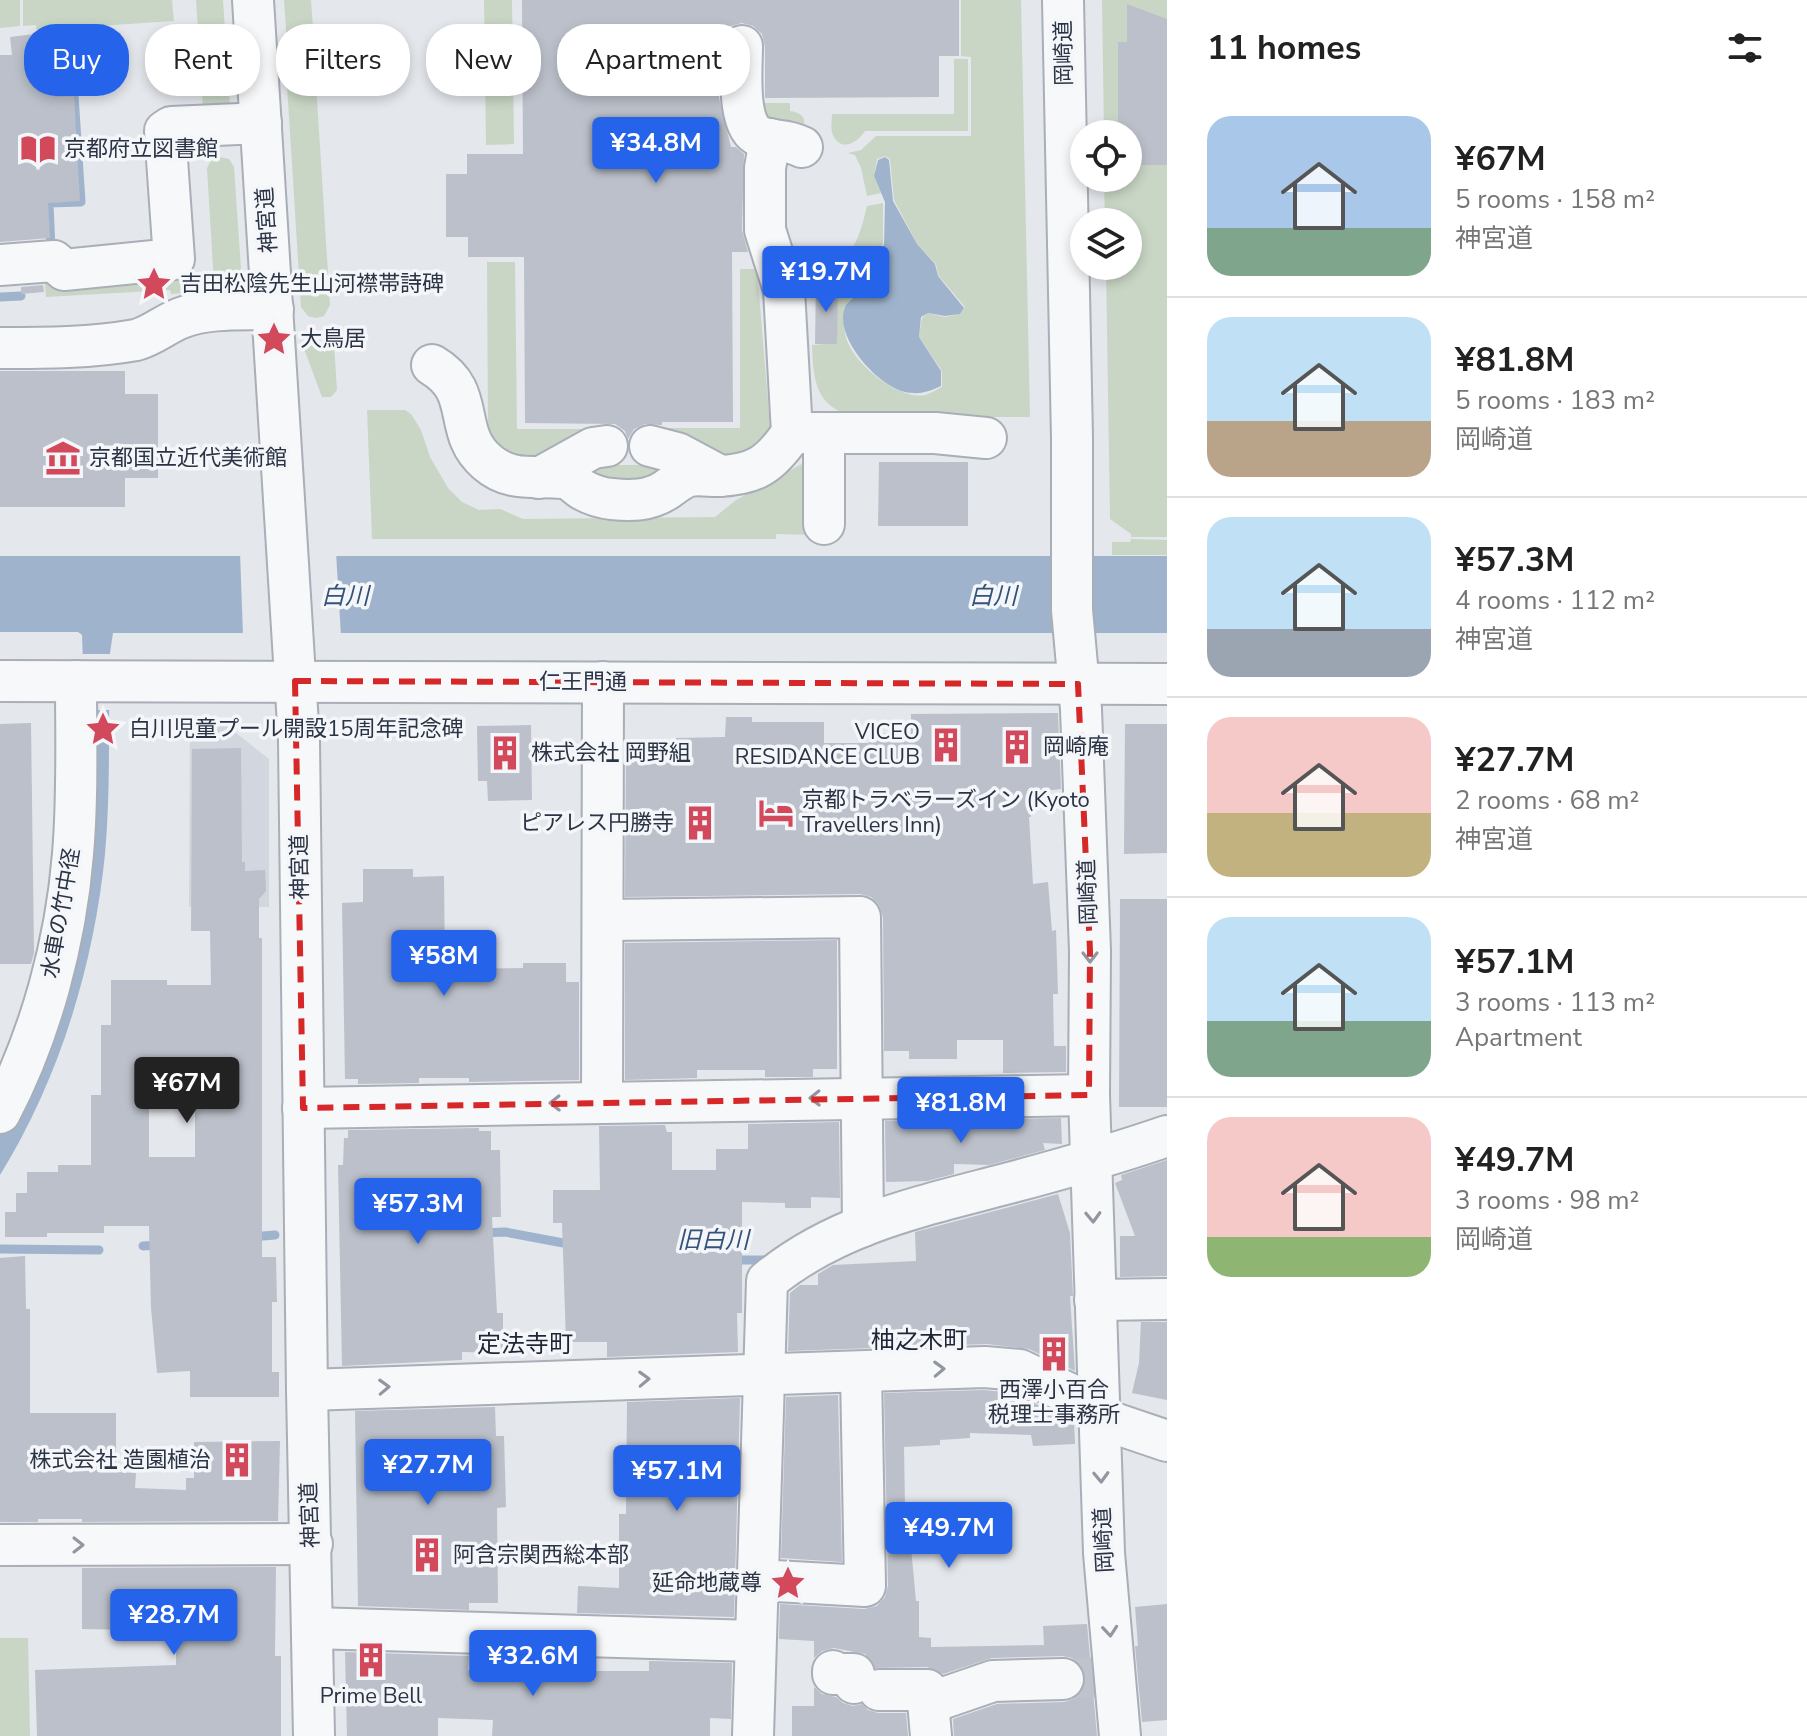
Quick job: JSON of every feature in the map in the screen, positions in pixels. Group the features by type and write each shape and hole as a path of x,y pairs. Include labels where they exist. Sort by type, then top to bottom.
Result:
{"street":[{"name":"神宮道","path":"253,0 299,741 314,1736"},
{"name":"岡崎道","path":"1063,0 1074,644 1090,951 1089,1095 1104,1553 1093,1678 1120,1736"},
{"path":"743,96 746,122 754,134 786,143 765,168 765,230 784,290 824,524"},
{"path":"0,265 54,261 64,270 174,259 165,131 171,127 261,123"},
{"path":"0,348 49,349 141,339 181,318 197,314 273,309"},
{"path":"432,365 453,381 459,392 465,426 478,453 487,462 508,475 567,478 594,495 628,500 658,495 687,476 740,476 755,471 784,445 808,433 935,433 986,438"},
{"path":"539,478 593,448 607,446"},
{"path":"650,446 677,453 720,476"},
{"name":"仁王門通","path":"0,681 86,687 294,663 603,682 1167,684"},
{"path":"602,1102 603,682"},
{"name":"水車の竹中径","path":"3,1098 28,1048 53,968 67,904 86,687"},
{"path":"604,920 860,917 863,1214"},
{"path":"303,1108 1089,1095"},
{"path":"753,1736 767,1281 863,1214 883,1216 1091,1162 1167,1136"},
{"path":"1095,1300 1167,1299"},
{"path":"307,1390 985,1367 1020,1370 1099,1413 1167,1441"},
{"path":"757,1580 865,1586 861,1372"},
{"path":"0,1545 312,1544"},
{"path":"312,1628 754,1641"},
{"path":"858,1685 927,1690 930,1720 993,1681 1093,1678"}],"highlighted area":[{"path":"295,681 1078,684 1090,951 1089,1095 303,1108"}],"shaded area":[{"path":"213,715 269,759 269,907 189,907 190,716"}],"green space":[{"path":"0,0 20,0 20,26 0,28"},
{"path":"23,0 172,0 174,21 23,26"},
{"path":"196,0 223,0 225,24 198,24"},
{"path":"284,0 311,0 313,24 286,24"},
{"path":"484,0 512,0 512,24 484,24"},
{"path":"961,0 1021,0 1030,417 856,417 832,407 819,391 812,345 826,344 816,284 839,284 816,283 850,251 860,233 867,206 883,203 883,244 844,308 847,341 861,363 881,380 904,392 925,395 942,387 942,371 919,337 922,318 927,313 945,317 960,314 965,307 938,275 936,264 917,244 894,200 890,159 885,156 877,159 874,176 881,193 867,196 861,168 855,155 848,153 861,150 876,136 971,136 971,57 961,56"},
{"path":"1102,0 1167,0 1167,537 1131,537 1110,519 1106,280 1142,280 1142,208 1105,208 1104,192 1142,192 1142,120 1104,120"},
{"path":"954,59 968,59 968,131 865,131 849,144 840,144 836,140 832,130 832,114 954,114"},
{"path":"202,96 229,96 230,107 203,109"},
{"path":"288,96 317,96 330,305 324,316 316,318 308,316 301,307"},
{"path":"485,96 513,96 514,144 486,145"},
{"path":"760,103 790,103 790,111 804,119 804,137 771,132"},
{"path":"220,157 229,159 234,167 243,298 215,300 207,168 211,160"},
{"path":"487,262 515,262 517,429 594,429 531,460 517,459 504,452 494,442 488,429"},
{"path":"740,269 757,269 770,426 765,439 754,449 740,455 726,456 663,436 663,428 740,428"},
{"path":"194,272 195,292 171,294 170,290 46,297 45,284 156,278 157,274"},
{"path":"334,344 337,390 331,397 322,397 303,346"},
{"path":"367,410 405,410 411,414 421,430 430,457 448,488 462,502 479,510 500,509 523,519 715,517 736,500 809,460 810,535 776,534 776,539 372,539"},
{"path":"589,465 651,465 665,471 635,481 616,482"},
{"path":"1131,539 1167,540 1167,555 1112,555 1112,542 1130,542"},
{"path":"0,1638 28,1638 30,1736 0,1736"}],"water":[{"path":"885,157 889,160 893,201 917,244 935,264 938,276 964,308 960,314 945,316 928,313 921,317 919,337 941,371 941,386 923,392 910,393 894,388 871,370 852,345 843,319 846,305 857,293 875,256 884,245 885,202 874,176 878,160"},
{"name":"白川","path":"0,556 1167,556 1167,633 113,633 107,829 92,938 56,1061 40,1100 0,1175 0,1128 12,1104 85,720 82,635 78,632 0,632"}],"pier":[{"path":"240,552 336,552 341,636 243,636"},
{"path":"80,654 113,654 112,710 80,710"}],"building":[{"path":"522,0 959,0 959,56 939,56 939,97 765,98 765,47 762,34 750,24 557,24 557,96 719,96 731,147 744,154 742,230 748,252 732,252 733,422 645,424 634,429 628,439 625,431 615,424 525,423 524,257 468,257 468,237 446,237 446,174 467,174 467,154 523,154 523,96 541,96 541,24 522,24"},
{"path":"1127,4 1167,19 1167,165 1142,165 1142,120 1118,120 1118,42 1127,42"},
{"name":"京都府立図書館","path":"24,35 24,96 74,96 80,201 48,203 50,238 0,242 0,55 12,55 10,37"},
{"path":"816,283 838,284 837,344 815,344"},
{"path":"43,285 44,292 21,294 21,287"},
{"name":"京都国立近代美術館","path":"0,371 125,371 125,394 158,394 158,478 125,478 125,507 0,507"},
{"path":"879,462 968,462 968,526 878,526"},
{"path":"1058,713 1061,789 1028,793 1033,884 1048,882 1052,931 1056,930 1058,994 1053,994 1054,1046 1066,1046 1066,1072 1003,1073 1003,1040 957,1040 957,1059 909,1059 909,1051 884,1051 883,917 879,905 871,897 860,894 625,897 626,747 676,746 676,738 725,737 726,717 752,717 752,722 824,722 824,743 869,743 869,733 911,733 911,714"},
{"path":"31,723 34,953 31,964 0,964 0,724"},
{"path":"1125,724 1167,724 1167,853 1124,854"},
{"name":"株式会社 岡野組","path":"531,725 532,800 488,801 487,781 478,781 477,726"},
{"path":"241,748 242,862 245,862 245,871 265,870 266,891 259,899 259,938 262,938 262,1257 276,1257 277,1302 272,1302 272,1372 279,1372 279,1397 190,1397 190,1371 157,1373 151,1308 149,1226 104,1226 104,1233 5,1237 5,1212 16,1212 16,1193 27,1193 27,1172 58,1172 58,1165 91,1165 91,1095 101,1095 101,1025 111,1025 111,980 167,980 167,985 211,985 210,931 191,931 192,749","holes":["149,1104 195,1104 195,1157 149,1157"]},
{"path":"363,869 413,869 413,877 444,876 445,969 523,968 523,963 566,963 566,982 579,982 579,1080 469,1082 469,1078 419,1078 419,1083 358,1084 358,1079 345,1079 342,903 363,902"},
{"path":"1120,899 1167,899 1167,1107 1119,1107"},
{"path":"837,940 837,1069 813,1069 813,1077 765,1077 765,1070 697,1070 697,1078 625,1080 625,943"},
{"path":"1061,1118 1062,1144 1043,1143 1045,1150 989,1165 954,1164 954,1174 927,1181 886,1182 885,1121"},
{"path":"839,1122 840,1198 811,1197 811,1208 785,1208 785,1203 742,1202 742,1313 737,1313 738,1352 607,1357 607,1342 566,1342 562,1223 553,1223 553,1190 600,1190 599,1126 665,1125 667,1132 672,1132 672,1170 716,1170 716,1149 748,1149 748,1124"},
{"path":"479,1128 479,1131 491,1131 491,1150 500,1150 501,1217 492,1217 497,1313 503,1313 503,1353 462,1352 462,1360 342,1366 338,1165 343,1165 344,1138 348,1138 348,1130"},
{"path":"1167,1160 1167,1276 1120,1277 1120,1236 1135,1236 1115,1183 1122,1180 1121,1175"},
{"path":"1058,1194 1070,1233 1075,1371 1029,1349 987,1344 788,1351 790,1293 800,1285 818,1285 818,1274 833,1265 916,1261 915,1232"},
{"path":"25,1256 26,1309 30,1309 30,1413 116,1413 116,1472 136,1473 135,1488 186,1490 186,1478 194,1478 194,1442 280,1441 278,1521 82,1522 82,1519 38,1519 38,1522 0,1522 0,1258"},
{"path":"1141,1322 1167,1322 1167,1400 1132,1393 1139,1363"},
{"path":"984,1390 1014,1393 1074,1422 1075,1444 1033,1446 1031,1435 970,1433 970,1438 940,1440 940,1445 904,1447 905,1505 916,1601 919,1601 919,1637 931,1638 931,1647 1044,1645 1043,1626 1087,1624 1097,1736 954,1736 953,1719 997,1704 1064,1702 1076,1698 1084,1689 1086,1678 1082,1666 1073,1658 992,1658 943,1674 927,1667 875,1668 865,1654 834,1648 822,1651 814,1658 814,1641 779,1639 780,1604 864,1609 877,1606 885,1597 888,1586 884,1393"},
{"path":"838,1395 842,1562 781,1558 786,1397"},
{"path":"740,1398 734,1617 577,1613 578,1586 619,1588 619,1514 626,1514 627,1402"},
{"name":"阿含宗関西総本部","path":"495,1407 496,1436 504,1436 506,1507 497,1508 498,1603 469,1603 469,1610 358,1606 355,1411"},
{"path":"276,1567 275,1656 281,1656 281,1736 37,1736 35,1670 176,1665 176,1631 82,1629 82,1568"},
{"path":"1167,1604 1167,1720 1142,1722 1135,1607"},
{"path":"345,1652 469,1656 468,1670 551,1678 552,1658 579,1659 578,1671 649,1671 649,1661 732,1663 731,1719 710,1718 710,1736 492,1736 493,1720 438,1718 438,1736 347,1736"},
{"path":"814,1687 822,1694 853,1706 862,1704 878,1713 906,1713 908,1736 792,1736 792,1706 814,1706"}],"waterway":[{"path":"51,250 49,203 81,202 74,96"},
{"path":"0,297 21,296"},
{"name":"旧白川","path":"482,1233 505,1232 574,1245"},
{"name":"旧白川","path":"251,1237 275,1235"},
{"name":"旧白川","path":"143,1246 160,1245"},
{"name":"旧白川","path":"0,1249 99,1250"},
{"name":"旧白川","path":"732,1260 766,1260 772,1257"}],"tunnel":[{"path":"1063,1679 1100,1677"}],"place":[{"name":"京都府立図書館","path":"38,149"},
{"name":"吉田松陰先生山河襟帯詩碑","path":"154,284"},
{"name":"大鳥居","path":"274,339"},
{"name":"京都国立近代美術館","path":"63,458"},
{"name":"白川児童プール開設15周年記念碑","path":"103,729"},
{"name":"VICEO RESIDANCE CLUB","path":"946,745"},
{"name":"岡崎庵","path":"1017,747"},
{"name":"株式会社 岡野組","path":"505,753"},
{"name":"京都トラベラーズイン (Kyoto Travellers Inn)","path":"776,813"},
{"name":"ピアレス円勝寺","path":"700,823"},
{"name":"西澤小百合 税理士事務所","path":"1054,1354"},
{"name":"株式会社 造園植治","path":"237,1460"},
{"name":"阿含宗関西総本部","path":"427,1555"},
{"name":"延命地蔵尊","path":"788,1583"},
{"name":"Prime Bell","path":"371,1660"}],"district":[{"name":"柚之木町","path":"919,1340"},
{"name":"定法寺町","path":"525,1344"}]}
